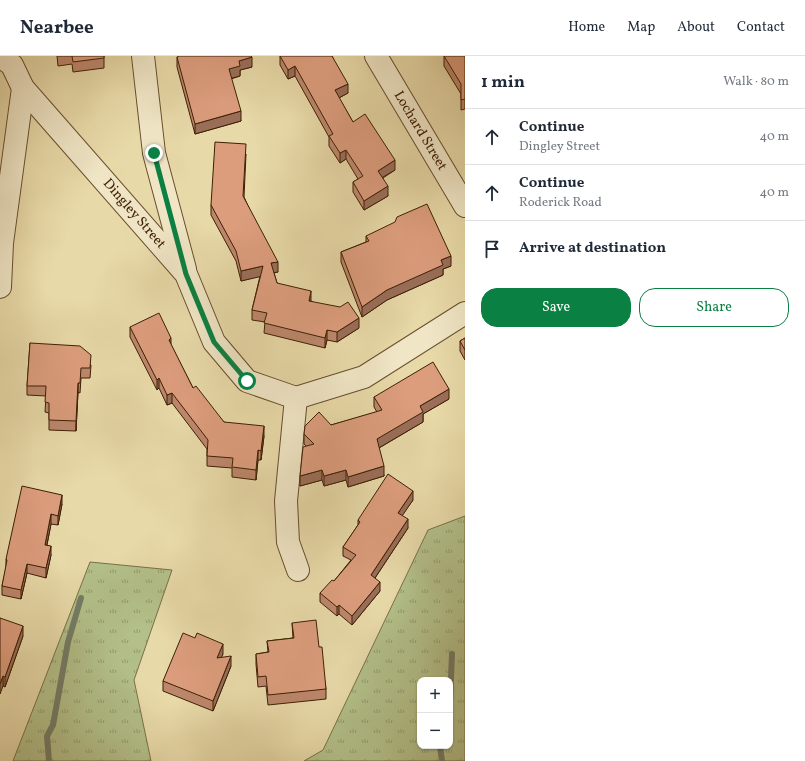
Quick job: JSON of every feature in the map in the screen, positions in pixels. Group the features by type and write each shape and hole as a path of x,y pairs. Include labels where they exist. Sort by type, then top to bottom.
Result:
{"street":[{"name":"Dingley Street","path":"0,56 12,65 23,88 186,274 214,342 247,381 296,398"},
{"path":"143,56 154,153 186,274"},
{"name":"Lochard Street","path":"376,56 465,206"},
{"path":"0,287 2,243 23,88"},
{"path":"298,570 288,542 286,501 296,398 364,377 465,313"}],"green space":[{"path":"465,516 465,761 304,761 323,750 428,530"},
{"path":"90,562 172,570 134,680 151,761 13,761"}],"building":[{"path":"72,56 104,56 104,58 73,62"},
{"path":"251,56 252,57 239,61 240,66 229,69 241,111 195,124 177,57"},
{"path":"280,56 332,56 348,84 335,90 353,122 365,114 395,160 378,171 388,186 364,201 353,182 363,176 346,150 340,153 329,136 333,134 295,66 288,70"},
{"path":"444,56 465,56 465,99 461,100 461,84"},
{"path":"215,142 246,144 243,196 278,262 271,263 277,283 311,291 309,301 340,307 348,302 359,318 337,332 327,330 325,338 264,323 267,313 252,310 263,266 241,271 236,251 211,205"},
{"path":"427,204 451,256 441,260 443,265 387,290 362,307 341,252 369,241 366,236 395,222 397,217"},
{"path":"159,313 171,338 169,340 193,388 196,386 224,422 264,426 261,451 258,450 256,470 232,467 233,458 207,456 208,440 172,393 167,395 159,378 157,380 130,327"},
{"path":"465,338 465,350 460,341"},
{"path":"30,343 80,346 91,355 90,368 81,368 80,383 78,383 76,421 49,420 49,403 45,402 46,386 27,386"},
{"path":"433,362 449,389 420,406 423,412 377,439 384,466 348,477 346,470 324,476 322,470 300,476 303,447 314,444 304,434 305,426 319,412 331,425 382,410 374,397"},
{"path":"388,474 413,491 398,513 408,519 371,575 380,582 352,616 339,605 337,607 320,593 332,580 334,581 356,555 343,547 360,522 358,520"},
{"path":"22,486 62,495 58,516 51,514 45,545 51,546 46,568 27,564 21,590 2,586 6,559"},
{"path":"0,618 23,626 5,677 3,676 0,684"},
{"path":"316,620 319,647 322,647 326,689 268,695 266,676 258,677 256,654 269,652 267,641 294,638 292,623"},
{"path":"183,633 195,638 197,633 223,644 217,658 231,656 213,701 163,681"}],"waterway":[{"path":"49,761 47,736 53,725 68,642 81,598"},
{"path":"451,677 452,654"},
{"path":"440,749 442,761"}],"route":[{"path":"154,153 186,274 214,342 247,381"}]}
